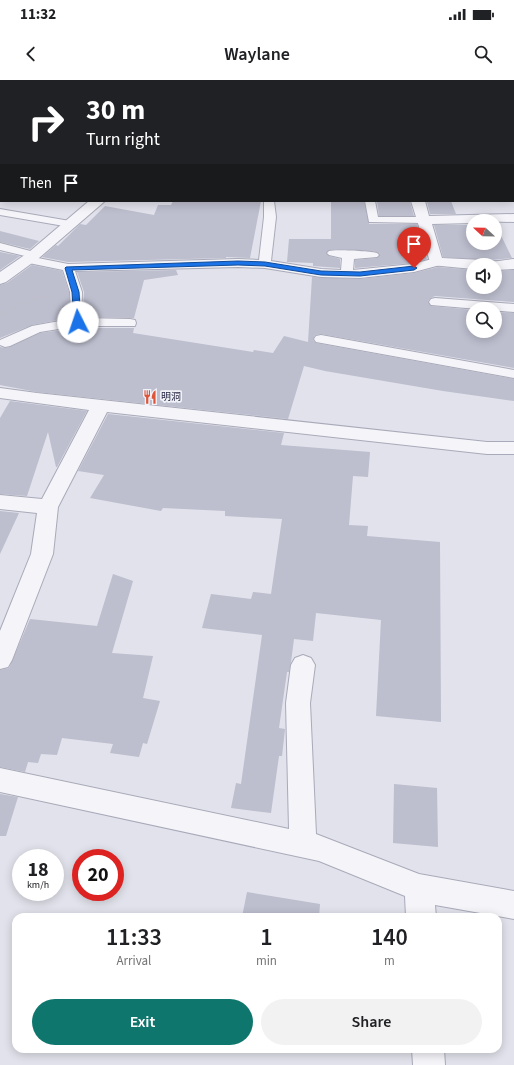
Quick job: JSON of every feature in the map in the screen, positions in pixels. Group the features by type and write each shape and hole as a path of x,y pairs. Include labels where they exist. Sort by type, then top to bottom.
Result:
{"street":[{"path":"0,280 31,257 97,202"},
{"path":"418,202 436,262 466,264"},
{"path":"423,220 514,218"},
{"path":"502,265 514,264"},
{"path":"0,393 37,399 487,448 514,448"},
{"path":"0,660 0,656 42,554 48,508 101,405"},
{"path":"0,502 48,508"},
{"path":"302,844 298,703 303,665"},
{"path":"0,780 320,848 419,888 514,905"},
{"path":"419,888 421,913"},
{"path":"428,1053 429,1065"}],"lane":[{"path":"265,264 270,217 269,202"},
{"path":"370,202 373,220 423,220"},
{"path":"0,212 70,224"},
{"path":"0,246 68,268 238,263 265,264 321,273 360,274 397,271 436,262"},
{"path":"333,253 348,255 373,255"},
{"path":"347,273 348,255"},
{"path":"68,268 76,292 78,322"},
{"path":"435,302 514,308"},
{"path":"5,343 37,329 78,322 130,323"},
{"path":"321,339 514,374"}],"building":[{"path":"172,202 261,202 250,258 226,257 68,262 42,257 56,245 58,246 80,224 86,225 105,206 154,215 158,205 171,205"},
{"path":"331,202 364,202 369,224 417,224 427,259 413,263 355,268 355,260 377,258 380,254 374,251 338,249 329,250 326,253 329,256 340,259 340,268 313,266 313,263 287,262 289,239 331,239"},
{"path":"377,202 410,202 414,216 379,216"},
{"path":"427,202 451,202 456,214 430,214"},
{"path":"434,225 466,225 466,250 502,250 502,237 512,258 466,258 443,257"},
{"path":"0,231 39,241 30,249 0,242"},
{"path":"0,252 20,256 0,270"},
{"path":"32,265 62,271 69,292 69,318 32,325 0,338 0,285 7,283"},
{"path":"438,267 466,269 466,294 502,294 502,271 514,270 514,302 435,296 428,301 431,306 466,309 466,338 502,338 502,312 514,313 514,368 321,334 315,335 313,340 316,343 514,379 514,401 443,391 325,371 304,366 288,419 37,392 0,385 0,347 10,347 40,333 77,328 134,328 133,333 253,352 254,350 273,353 284,336 308,342 312,277 360,279 414,273"},
{"path":"176,270 178,275 144,280 134,318 84,317 84,292 77,272"},
{"path":"10,401 87,411 57,467 48,432 27,496 0,494 0,418"},
{"path":"108,414 284,433 281,445 370,452 368,477 353,476 349,525 368,526 367,536 440,542 441,722 376,716 381,620 316,613 313,641 294,639 289,672 287,672 279,728 285,729 282,756 279,756 271,813 231,808 236,783 241,784 262,635 202,628 211,594 251,599 253,592 271,594 282,519 225,516 225,511 163,508 161,511 90,498 104,475 78,471"},
{"path":"0,511 19,513 0,554"},
{"path":"113,574 133,581 112,653 153,656 143,698 160,701 147,744 143,743 139,757 110,753 113,744 62,738 57,755 41,754 38,763 28,762 25,772 0,767 0,670 9,668 30,619 97,626"},
{"path":"394,784 437,788 438,847 393,843"},
{"path":"0,794 18,797 6,836 0,836"},
{"path":"247,892 320,904 319,913 243,913"}],"place":[{"name":"明洞","path":"150,397"}],"route":[{"path":"78,322 76,292 68,268 238,263 265,264 321,273 360,274 414,268"}]}
